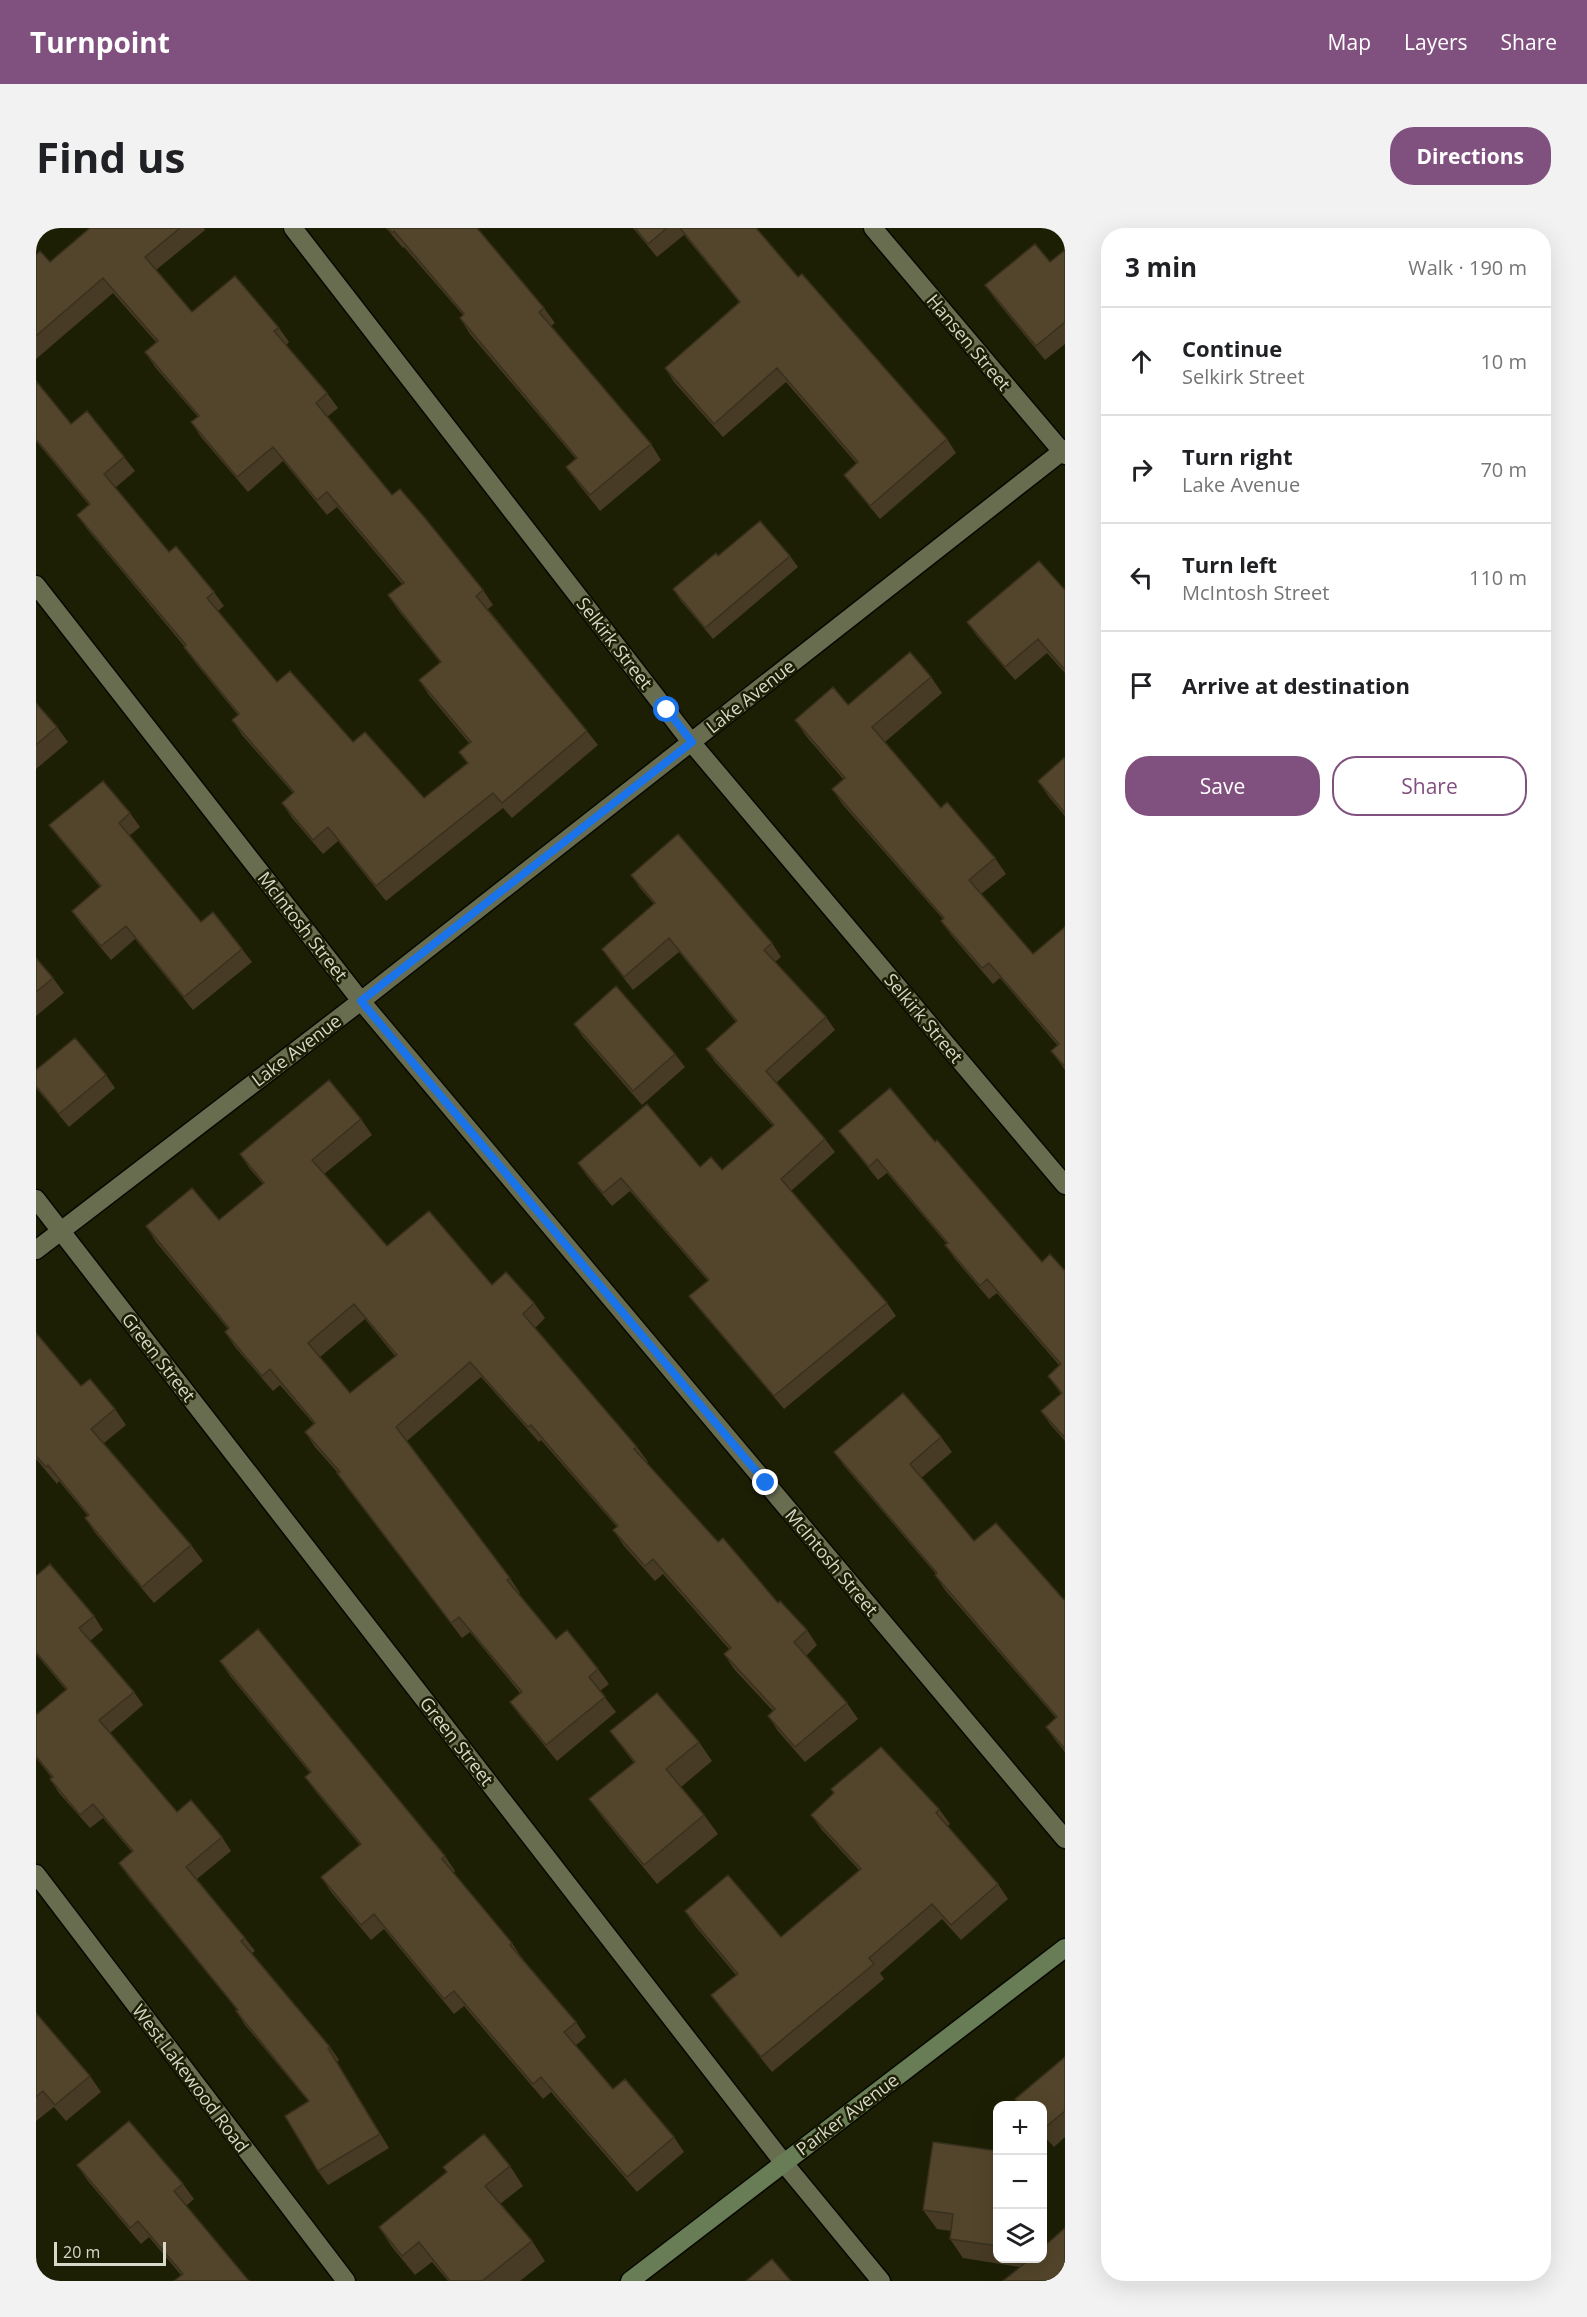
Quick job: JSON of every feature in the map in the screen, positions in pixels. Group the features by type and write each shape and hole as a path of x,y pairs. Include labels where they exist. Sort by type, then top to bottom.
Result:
{"street":[{"name":"Selkirk Street","path":"293,228 692,742 1065,1185"},
{"name":"Hansen Street","path":"873,228 1064,452"},
{"name":"Lake Avenue","path":"36,1250 361,1001 1064,452"},
{"name":"McIntosh Street","path":"36,585 361,1001 1065,1839"},
{"name":"Green Street","path":"36,1199 783,2162 881,2281"},
{"name":"West Lakewood Road","path":"36,1874 346,2281"},
{"name":"Parker Avenue","path":"630,2281 1065,1948"}],"building":[{"path":"90,228 180,228 145,257 192,312 235,276 279,328 274,331 327,393 316,403 392,495 400,489 425,518 483,590 476,596 587,731 502,803 493,793 376,886 328,827 313,840 282,803 294,792 232,720 239,714 184,647 186,645 77,515 90,504 36,439 36,381 71,424 87,411 124,457 104,474 169,552 176,546 214,592 207,598 277,682 290,671 353,742 365,732 424,798 468,763 459,752 471,742 419,680 441,662 388,595 404,583 327,492 317,500 273,447 237,477 191,422 199,416 145,352 158,341 103,278 36,336 36,255 40,251 50,262"},
{"path":"388,228 477,228 544,308 539,312 651,444 590,495 566,467 577,458 460,318 464,314 394,231 392,233"},
{"path":"635,228 667,228 648,244"},
{"path":"680,228 756,228 798,277 802,274 947,439 870,506 844,475 858,462 777,368 714,424 665,368 740,302"},
{"path":"1035,244 1050,262 1065,250 1065,322 1036,346 985,285"},
{"path":"760,521 790,556 705,628 673,589 716,553 718,556"},
{"path":"1039,561 1065,590 1065,670 1038,639 1005,667 967,622"},
{"path":"910,652 931,677 872,727 941,808 947,802 995,858 969,880 1033,954 1065,927 1065,1067 1051,1051 1059,1044 989,963 982,968 941,921 944,918 832,789 845,778 795,720 833,687 848,705"},
{"path":"36,703 57,727 36,745"},
{"path":"1065,759 1065,813 1038,781"},
{"path":"103,781 130,813 119,823 201,922 213,912 242,949 184,997 126,926 101,946 72,911 101,886 49,825"},
{"path":"678,834 772,943 764,950 826,1017 766,1071 825,1139 781,1179 887,1303 774,1396 689,1296 709,1280 621,1178 603,1193 578,1163 647,1104 700,1167 711,1157 722,1170 774,1125 706,1049 737,1021 669,938 624,977 602,949 655,903 631,875"},
{"path":"36,958 53,978 36,992"},
{"path":"616,986 675,1054 633,1091 574,1024"},
{"path":"75,1038 106,1075 59,1114 36,1086 36,1070"},
{"path":"329,1080 361,1119 312,1160 387,1246 429,1211 492,1285 506,1272 534,1303 523,1314 637,1447 634,1449 718,1542 723,1538 778,1603 780,1601 807,1630 794,1642 847,1703 795,1747 768,1716 775,1709 724,1654 731,1648 653,1559 645,1566 613,1530 618,1526 531,1425 528,1427 470,1362 396,1427 510,1578 507,1580 556,1639 567,1630 598,1669 589,1677 605,1697 546,1745 510,1702 522,1692 459,1617 451,1623 337,1473 340,1472 305,1432 315,1423 270,1369 262,1376 225,1332 229,1328 146,1226 192,1188 219,1220 264,1183 240,1154","holes":["354,1304 397,1355 350,1393 308,1343"]},
{"path":"890,1088 1042,1262 1050,1254 1065,1271 1065,1438 1041,1411 1062,1393 1048,1376 1061,1364 987,1279 980,1286 945,1245 948,1243 877,1159 869,1167 839,1131"},
{"path":"36,1333 81,1386 90,1379 115,1409 91,1429 191,1545 142,1587 85,1518 89,1515 48,1465 46,1467 36,1456"},
{"path":"903,1393 941,1437 910,1464 974,1541 996,1523 1065,1601 1065,1749 1046,1727 1057,1717 935,1575 937,1573 834,1452"},
{"path":"50,1564 94,1616 79,1628 134,1692 99,1720 177,1812 191,1800 222,1837 186,1867 245,1938 241,1941 330,2047 328,2048 380,2134 318,2171 285,2116 309,2101 119,1863 133,1851 93,1804 80,1815 50,1779 53,1777 36,1756 36,1715 67,1689 36,1652 36,1576"},
{"path":"258,1629 445,1856 442,1859 512,1943 510,1945 576,2022 564,2032 613,2089 625,2079 674,2137 627,2177 541,2077 533,2084 454,1991 444,1999 374,1914 361,1925 321,1877 361,1844 305,1777 311,1772 220,1661"},
{"path":"657,1693 699,1742 666,1769 704,1815 644,1865 589,1799 635,1762 610,1731"},
{"path":"881,1747 939,1809 936,1813 998,1884 951,1925 932,1904 869,1958 874,1964 761,2057 711,1995 738,1974 685,1911 728,1875 781,1937 861,1869 811,1815 834,1793 831,1789"},
{"path":"36,2013 90,2076 55,2105 43,2091 36,2097"},
{"path":"1065,2057 1065,2111 1047,2126 1047,2101 1017,2101 1015,2099"},
{"path":"129,2121 183,2184 174,2191 249,2281 174,2281 183,2274 138,2221 130,2228 77,2165"},
{"path":"484,2134 510,2166 485,2186 532,2241 482,2281 450,2281 419,2242 402,2256 379,2227 447,2172 443,2167"},
{"path":"933,2142 993,2150 993,2245 950,2239 953,2214 923,2210"},
{"path":"1065,2228 1065,2281 1003,2281 1025,2263 1047,2263 1047,2244"},
{"path":"772,2259 791,2281 746,2281"}],"route":[{"path":"667,710 692,742 361,1001 766,1483"}]}
